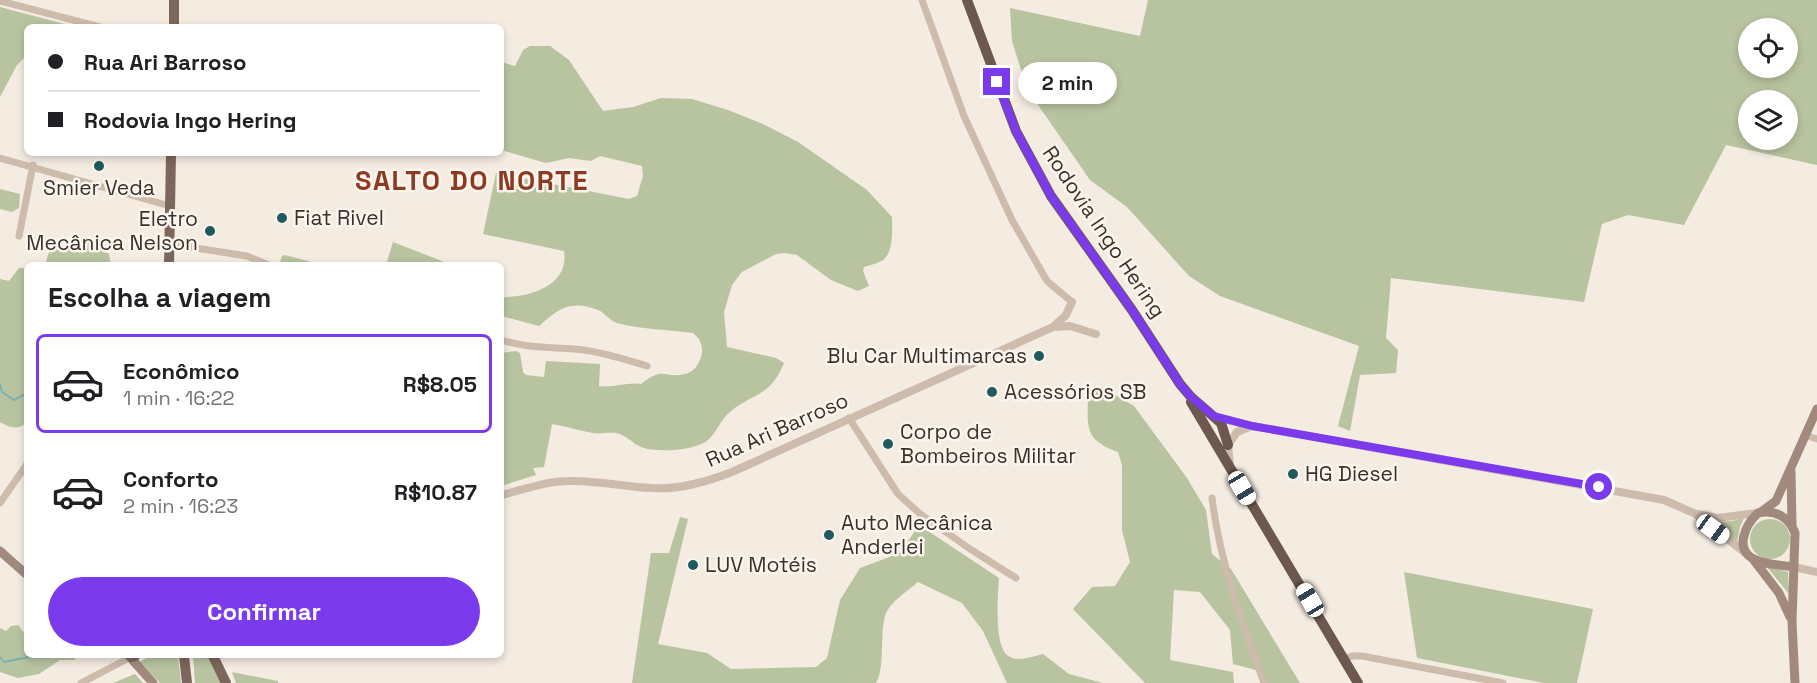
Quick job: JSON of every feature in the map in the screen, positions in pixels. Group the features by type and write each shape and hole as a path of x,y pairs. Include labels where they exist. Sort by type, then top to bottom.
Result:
{"highway":[{"name":"Rodovia Ingo Hering","path":"966,0 1016,131 1035,166 1071,225 1159,350 1180,384"},
{"path":"1180,384 1191,397 1214,416 1226,434 1228,445"},
{"path":"1180,384 1358,683"}],"main road":[{"path":"174,0 174,24"},
{"path":"170,262 171,156"},
{"path":"1792,622 1779,593 1744,548 1743,533 1746,525 1776,501 1817,409"},
{"path":"1792,466 1792,525 1795,542 1792,622 1795,683"},
{"path":"1760,513 1782,516 1792,525"},
{"path":"1777,565 1788,558 1795,542"},
{"path":"0,551 24,571"},
{"path":"1751,557 1777,565 1794,567"},
{"path":"133,658 153,683"},
{"path":"184,658 187,683"},
{"path":"214,658 226,683"}],"street":[{"path":"922,0 964,116 1012,220 1047,281 1072,302"},
{"path":"0,1 88,24"},
{"path":"0,158 33,165 170,206"},
{"path":"19,236 33,165"},
{"path":"170,244 247,256 261,262"},
{"name":"Rua Ari Barroso","path":"504,494 549,483 569,481 652,488 672,488 705,483 1053,327 1066,315 1072,302"},
{"name":"Rua Ari Barroso","path":"1053,327 1070,326 1096,334"},
{"path":"504,341 534,348 576,349 647,366"},
{"path":"1214,416 1252,426 1648,496 1676,504 1696,514 1751,557"},
{"path":"849,418 898,494 919,513 969,549 1016,578"},
{"path":"1231,470 1228,445 1237,432 1252,426"},
{"path":"1804,435 1817,439"},
{"path":"0,503 24,468"},
{"path":"1212,498 1216,535 1223,565 1264,683"},
{"path":"1696,514 1717,518 1760,513"},
{"path":"1794,567 1817,572"},
{"path":"1345,659 1362,656 1503,683"},
{"path":"81,683 127,658"}],"green space":[{"path":"1148,0 1817,0 1817,165 1749,150 1798,150 1798,90 1738,90 1738,148 1726,145 1684,225 1628,215 1602,224 1584,302 1391,278 1386,338 1398,350 1396,373 1360,375 1350,431 1338,426 1359,346 1220,296 1189,276 1127,207 1090,180 1027,89 1012,41 1010,8 1140,36"},
{"path":"0,7 65,24 24,24 24,58 17,65 0,97"},
{"path":"530,46 550,46 569,60 603,111 633,107 661,98 692,99 763,124 798,142 867,190 892,217 892,234 887,256 881,261 864,267 863,271 869,286 858,291 831,280 797,255 776,254 742,272 732,285 724,312 727,347 776,358 784,363 779,374 767,388 731,411 708,440 702,444 675,450 647,449 616,433 593,433 552,424 544,467 533,468 536,475 504,485 504,353 516,351 520,353 523,372 526,375 544,377 546,361 600,364 599,386 641,384 659,374 689,373 696,367 702,353 700,342 693,333 617,323 601,311 580,305 565,307 539,326 504,317 504,297 523,295 545,288 560,273 564,263 564,251 483,234 496,173 629,199 637,196 643,176 642,166 600,156 591,161 569,158 546,163 504,151 504,63 515,66 523,50"},
{"path":"0,189 20,194 19,208 12,212 0,209"},
{"path":"90,240 109,254 110,262 46,262 49,252 58,247 65,248 71,242"},
{"path":"393,242 444,262 387,262"},
{"path":"285,255 312,262 280,262 282,256"},
{"path":"19,268 24,268 24,425 20,427 7,426 0,422 0,279 9,281"},
{"path":"1102,387 1134,406 1187,478 1206,510 1212,554 1231,569 1300,683 1267,683 1260,671 1233,664 1230,630 1200,592 1174,590 1170,660 1233,672 1234,683 1145,683 1073,609 1092,587 1115,586 1130,562 1122,530 1122,465 1118,452 1107,448 1094,438 1089,426 1088,399"},
{"path":"680,517 688,519 658,644 707,653 731,669 816,667 827,658 840,600 860,568 900,553 919,525 999,578 999,633 1001,644 1010,657 1022,659 1043,654 1069,674 1103,683 1007,683 983,631 962,603 918,582 895,601 885,615 881,666 876,683 632,683 651,553 669,553"},
{"path":"1744,518 1737,542 1711,522 1732,521"},
{"path":"1770,519 1784,525 1790,539 1784,553 1770,559 1756,553 1750,539 1756,525"},
{"path":"1766,566 1788,572 1789,594"},
{"path":"1404,572 1593,609 1577,683 1544,683 1417,658"},
{"path":"18,625 24,633 24,658 76,658 60,660 39,674 18,678 0,672 0,628 6,631 11,626"},
{"path":"147,658 178,658 181,683 160,683 140,662"},
{"path":"193,658 209,658 221,683 195,683"},
{"path":"232,672 278,681 278,683 236,683"},
{"path":"135,674 143,683 113,683"}],"waterway":[{"path":"0,384 2,392 14,400 24,395"},
{"path":"0,657 4,662 24,658"}],"place":[{"name":"Smier Veda","path":"99,166"},
{"name":"Fiat Rivel","path":"282,218"},
{"name":"Eletro Mecânica Nelson","path":"210,231"},
{"name":"Blu Car Multimarcas","path":"1039,356"},
{"name":"Acessórios SB","path":"992,392"},
{"name":"Corpo de Bombeiros Militar","path":"888,444"},
{"name":"HG Diesel","path":"1293,474"},
{"name":"Auto Mecânica Anderlei","path":"829,535"},
{"name":"LUV Motéis","path":"693,565"}],"district":[{"name":"SALTO DO NORTE","path":"472,181"}],"route":[{"path":"997,82 1016,131 1051,196 1132,310 1180,384 1191,397 1214,416 1252,426 1599,487"}]}
